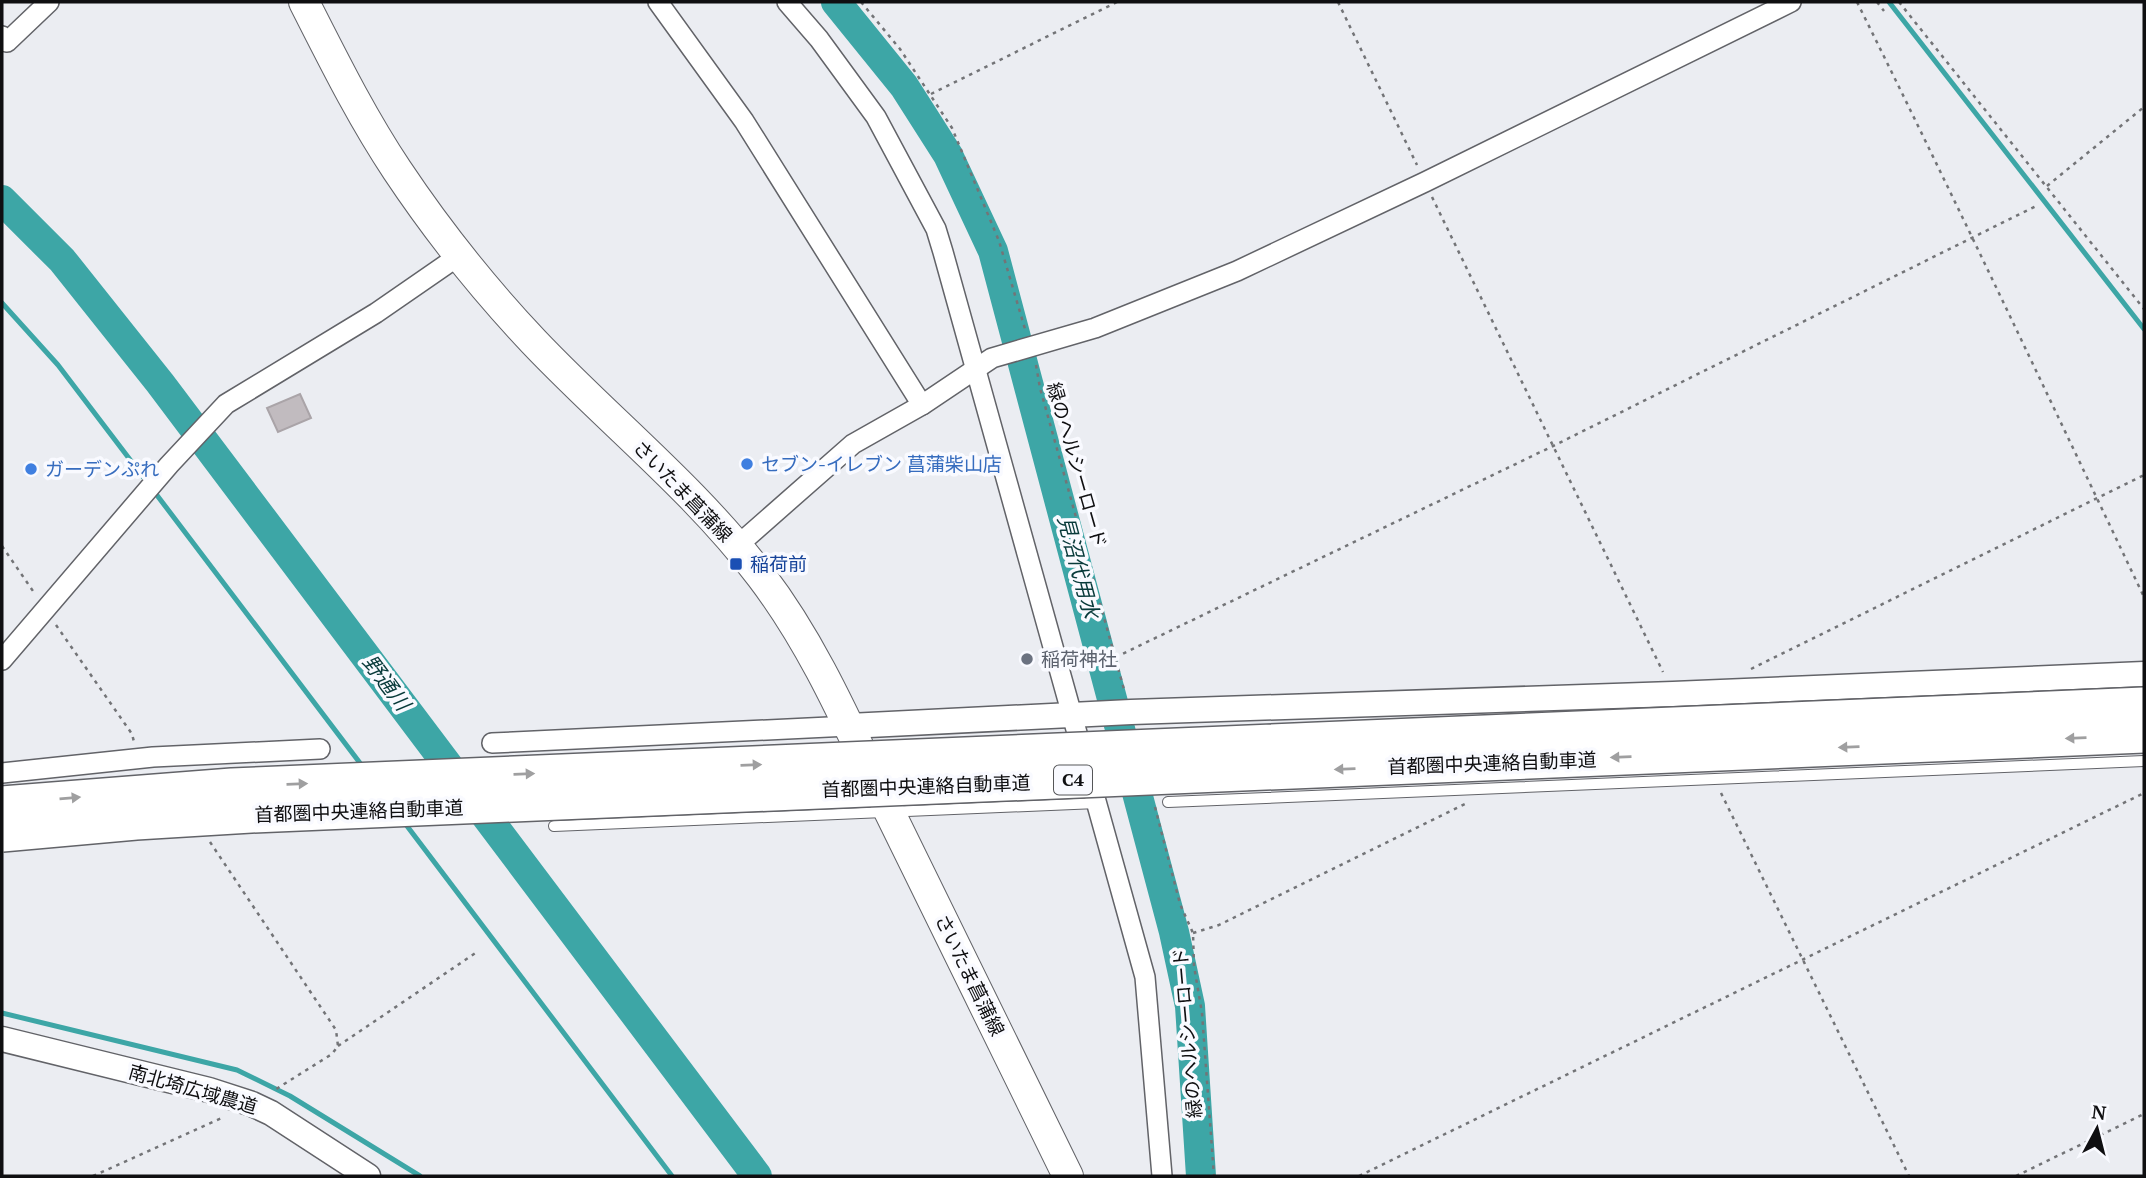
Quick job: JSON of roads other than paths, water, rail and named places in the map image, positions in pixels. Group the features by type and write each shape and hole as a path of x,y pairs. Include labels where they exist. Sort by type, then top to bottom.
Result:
{"highway":[{"name":"首都圏中央連絡自動車道","path":"2,803 232,786 2144,705"},
{"name":"首都圏中央連絡自動車道","path":"2,834 265,814 2144,735"}],"main road":[{"name":"さいたま菖蒲線","path":"304,2 397,170 460,254 534,342 688,493 737,546 787,612 849,726 1068,1176"}],"street":[{"path":"2,36 7,42 49,2"},
{"path":"658,2 744,121 922,405"},
{"path":"787,2 819,39 876,117 936,229 984,363 1073,716 1145,977 1162,1176"},
{"path":"737,546 853,443 922,405 984,363 1029,354 1237,271 1791,2"},
{"path":"2,660 219,410 376,313 460,254"},
{"path":"492,743 1131,712 1490,707 1676,700 1728,692 1948,689 2144,674"},
{"path":"2,773 139,758 320,749"},
{"name":"南北埼広域農道","path":"2,1039 259,1100 271,1113 368,1176"}],"lane":[{"path":"1955,708 1960,720"},
{"path":"1685,719 1690,731"},
{"path":"1490,726 1491,738"},
{"path":"1965,732 1979,769"},
{"path":"1696,743 1714,779"},
{"path":"1491,750 1493,787"},
{"path":"1168,802 2144,761"},
{"path":"554,826 1097,803"}],"waterway":[{"name":"見沼代用水","path":"836,2 904,86 948,155 993,251 1174,932 1190,1006 1201,1176"},
{"path":"1889,2 2144,329"},
{"name":"野通川","path":"2,200 62,260 160,383 757,1176"},
{"path":"2,303 58,365 147,482"},
{"path":"153,490 363,767"},
{"path":"404,822 672,1176"},
{"path":"2,1013 237,1070 290,1096 420,1176"}],"place":[{"name":"セブン-イレブン 菖蒲柴山店","path":"747,464"},
{"name":"ガーデンぷれ","path":"31,469"},
{"name":"稲荷前","path":"736,564"},
{"name":"稲荷神社","path":"1027,659"}]}
